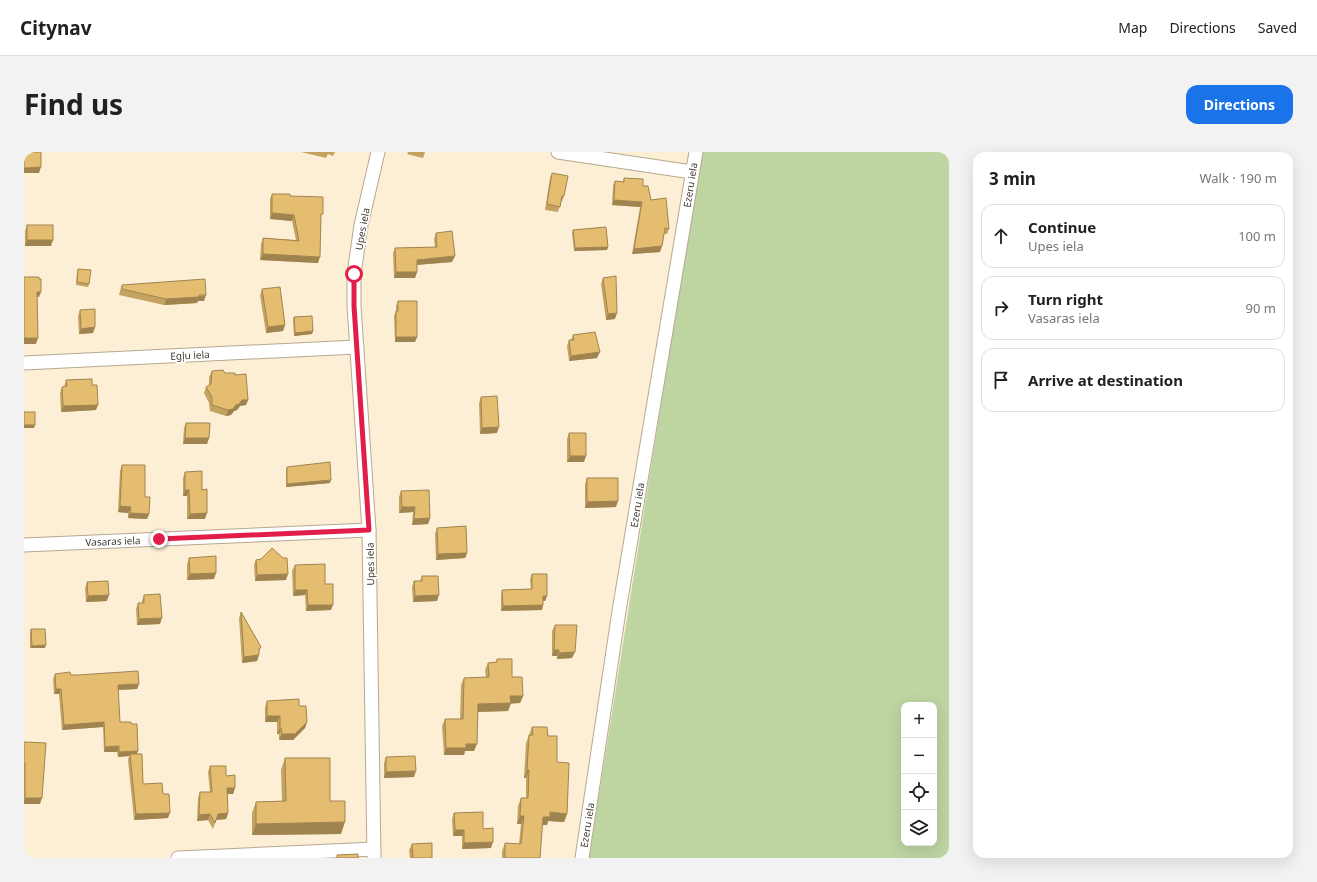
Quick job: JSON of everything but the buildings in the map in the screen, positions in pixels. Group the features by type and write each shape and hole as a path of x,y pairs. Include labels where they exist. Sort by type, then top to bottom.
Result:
{"street":[{"name":"Upes iela","path":"374,854 369,530 354,306 354,274 361,225 378,152"},
{"path":"558,152 692,172"},
{"name":"Ezeru iela","path":"582,858 619,611 696,152"},
{"name":"Egļu iela","path":"24,363 357,347"},
{"name":"Vasaras iela","path":"24,545 369,530"},
{"path":"178,858 374,854"}],"green space":[{"path":"701,152 949,152 949,858 589,858"}],"route":[{"path":"159,539 369,530 354,306 354,274"}]}
